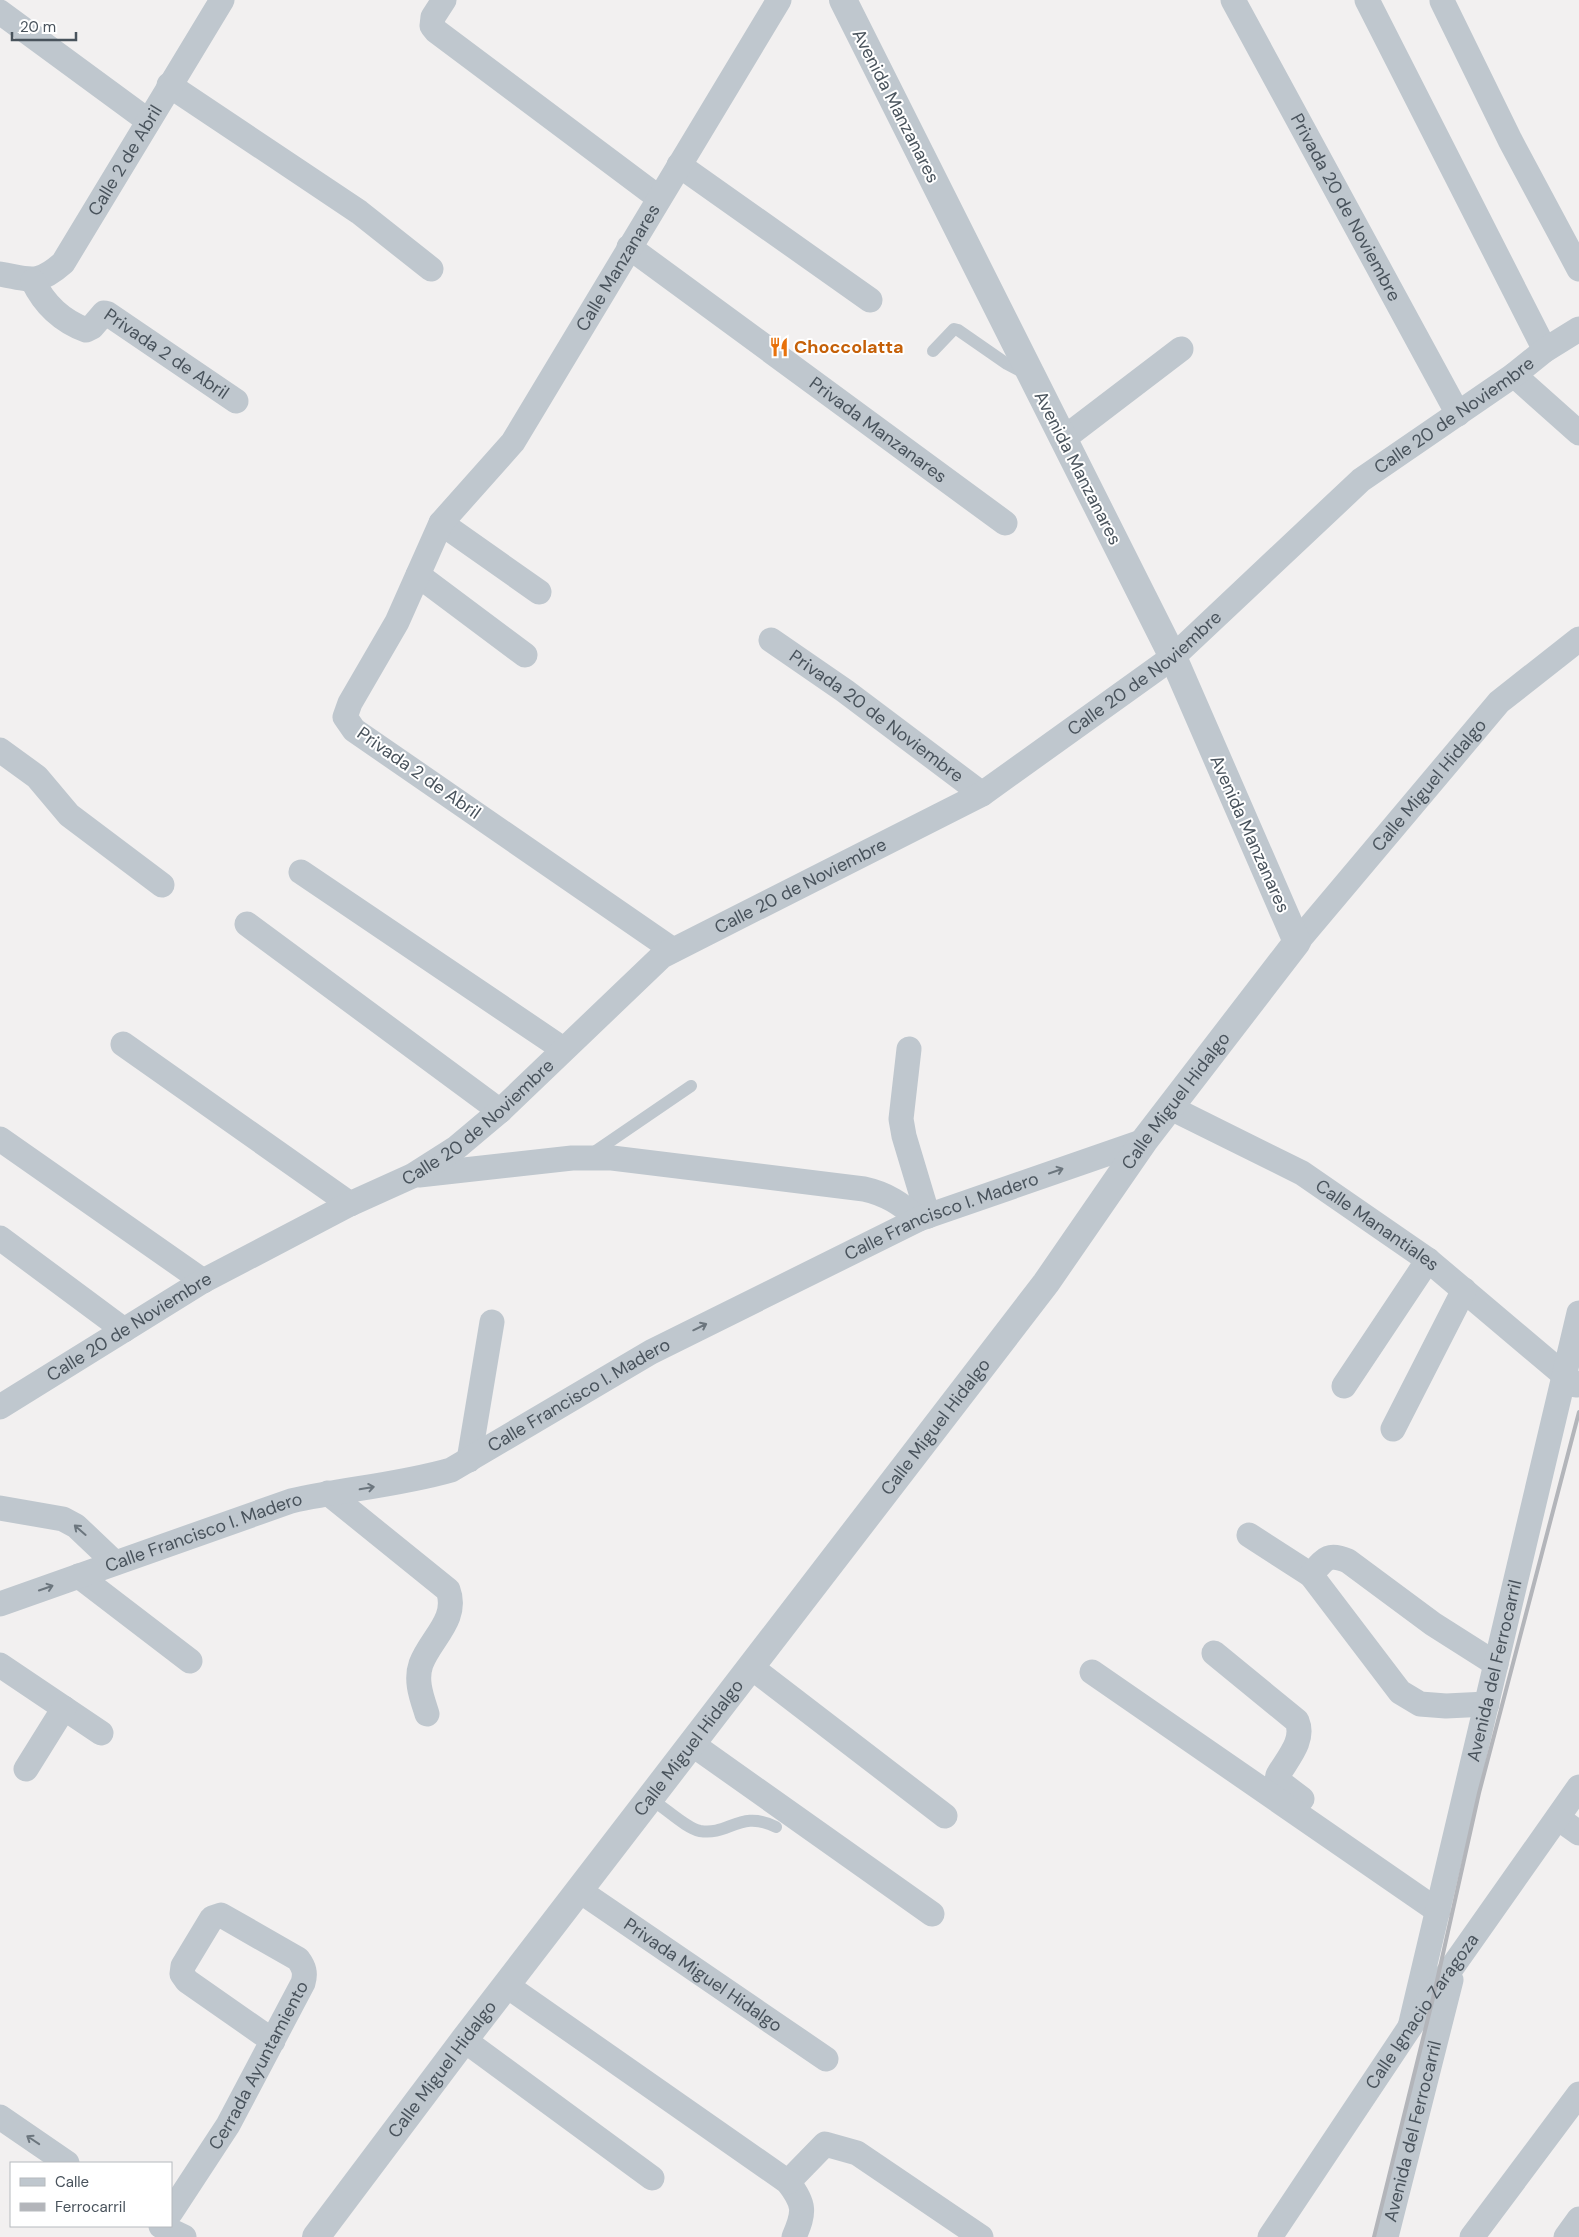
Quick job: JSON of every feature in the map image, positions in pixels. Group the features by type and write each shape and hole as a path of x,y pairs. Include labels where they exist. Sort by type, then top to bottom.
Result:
{"street":[{"name":"Calle 2 de Abril","path":"33,281 49,275 63,264 147,120 222,0"},
{"path":"444,0 433,17 432,26 436,31 659,198"},
{"name":"Calle Manzanares","path":"441,524 512,442 779,0"},
{"name":"Avenida Manzanares","path":"843,0 1173,657 1297,942"},
{"name":"Privada 20 de Noviembre","path":"1233,0 1458,414"},
{"path":"1366,0 1545,350"},
{"path":"1442,1 1510,140 1579,269"},
{"path":"0,12 147,120"},
{"path":"169,85 359,212 431,269"},
{"path":"679,165 870,300"},
{"name":"Privada Manzanares","path":"629,247 1006,523"},
{"path":"0,274 33,281"},
{"name":"Privada 2 de Abril","path":"33,281 40,297 52,309 77,326 86,330 92,327 104,313 108,314 236,401"},
{"name":"Calle 20 de Noviembre","path":"0,1407 203,1281 350,1204 412,1176 456,1148 500,1111 662,956 982,794 1173,657 1361,480 1514,375 1545,350 1579,329"},
{"path":"1063,438 1182,349"},
{"path":"1514,375 1579,432"},
{"path":"441,524 539,592"},
{"name":"Privada 2 de Abril","path":"441,524 398,622 350,703 345,717 354,730 673,950"},
{"path":"418,575 525,655"},
{"name":"Privada 20 de Noviembre","path":"771,640 845,690 982,794"},
{"name":"Calle Miguel Hidalgo","path":"316,2237 506,1985 1046,1283 1144,1141 1297,942 1499,702 1578,641"},
{"path":"0,750 37,777 69,815 162,885"},
{"path":"302,872 563,1049"},
{"path":"247,924 500,1111"},
{"path":"123,1044 350,1204"},
{"path":"909,1049 901,1119 924,1217"},
{"name":"Calle Manantiales","path":"1169,1108 1302,1173 1428,1260 1572,1382"},
{"path":"0,1140 203,1281"},
{"name":"Calle Francisco I. Madero","path":"0,1604 291,1501 328,1493 421,1479 451,1470 650,1352 924,1217 1144,1141"},
{"path":"412,1176 588,1157 612,1158 864,1189 885,1194 924,1217"},
{"path":"0,1238 124,1330"},
{"path":"1344,1386 1428,1260"},
{"path":"1393,1429 1464,1290"},
{"name":"Avenida del Ferrocarril","path":"1410,2027 1496,1664 1572,1382 1579,1313"},
{"path":"469,1460 492,1322"},
{"path":"328,1493 448,1590 452,1600 450,1615 421,1664 419,1688 427,1714"},
{"path":"0,1508 63,1519 76,1526 115,1563"},
{"path":"1249,1535 1311,1575 1400,1692 1420,1704 1446,1706 1487,1704"},
{"path":"1311,1575 1326,1558 1336,1556 1348,1561 1433,1624 1496,1664"},
{"path":"79,1576 190,1661"},
{"path":"1214,1653 1297,1721 1301,1730 1299,1739 1278,1775 1277,1780 1282,1786 1440,1903"},
{"path":"0,1665 101,1733"},
{"path":"751,1667 945,1816"},
{"path":"1092,1672 1440,1903"},
{"path":"26,1768 64,1708"},
{"path":"692,1744 932,1914"},
{"name":"Calle Ignacio Zaragoza","path":"1270,2237 1410,2027 1579,1787"},
{"path":"1558,1818 1579,1833"},
{"name":"Privada Miguel Hidalgo","path":"580,1891 826,2059"},
{"name":"Cerrada Ayuntamiento","path":"172,2210 228,2125 273,2041 304,1983 304,1967 298,1959 221,1915 216,1915 212,1918 183,1966 182,1974 187,1982 273,2041"},
{"name":"Avenida del Ferrocarril","path":"1386,2237 1454,1967"},
{"path":"506,1985 788,2182 801,2199 801,2221 794,2237"},
{"path":"464,2040 652,2178"},
{"path":"1472,2237 1579,2094"},
{"path":"1,2120 65,2162"},
{"path":"788,2182 825,2144 857,2153 981,2237"},
{"path":"1566,2237 1579,2220"},
{"path":"171,2227 184,2237"}],"lane":[{"path":"933,351 954,329 958,330 1007,364 1033,378"},
{"path":"588,1157 691,1086"},
{"path":"650,1799 691,1828 702,1831 753,1820 776,1827"}],"railway":[{"path":"1374,2237 1434,1994 1479,1793 1579,1412"}],"place":[{"name":"Choccolatta","path":"779,347"}]}
